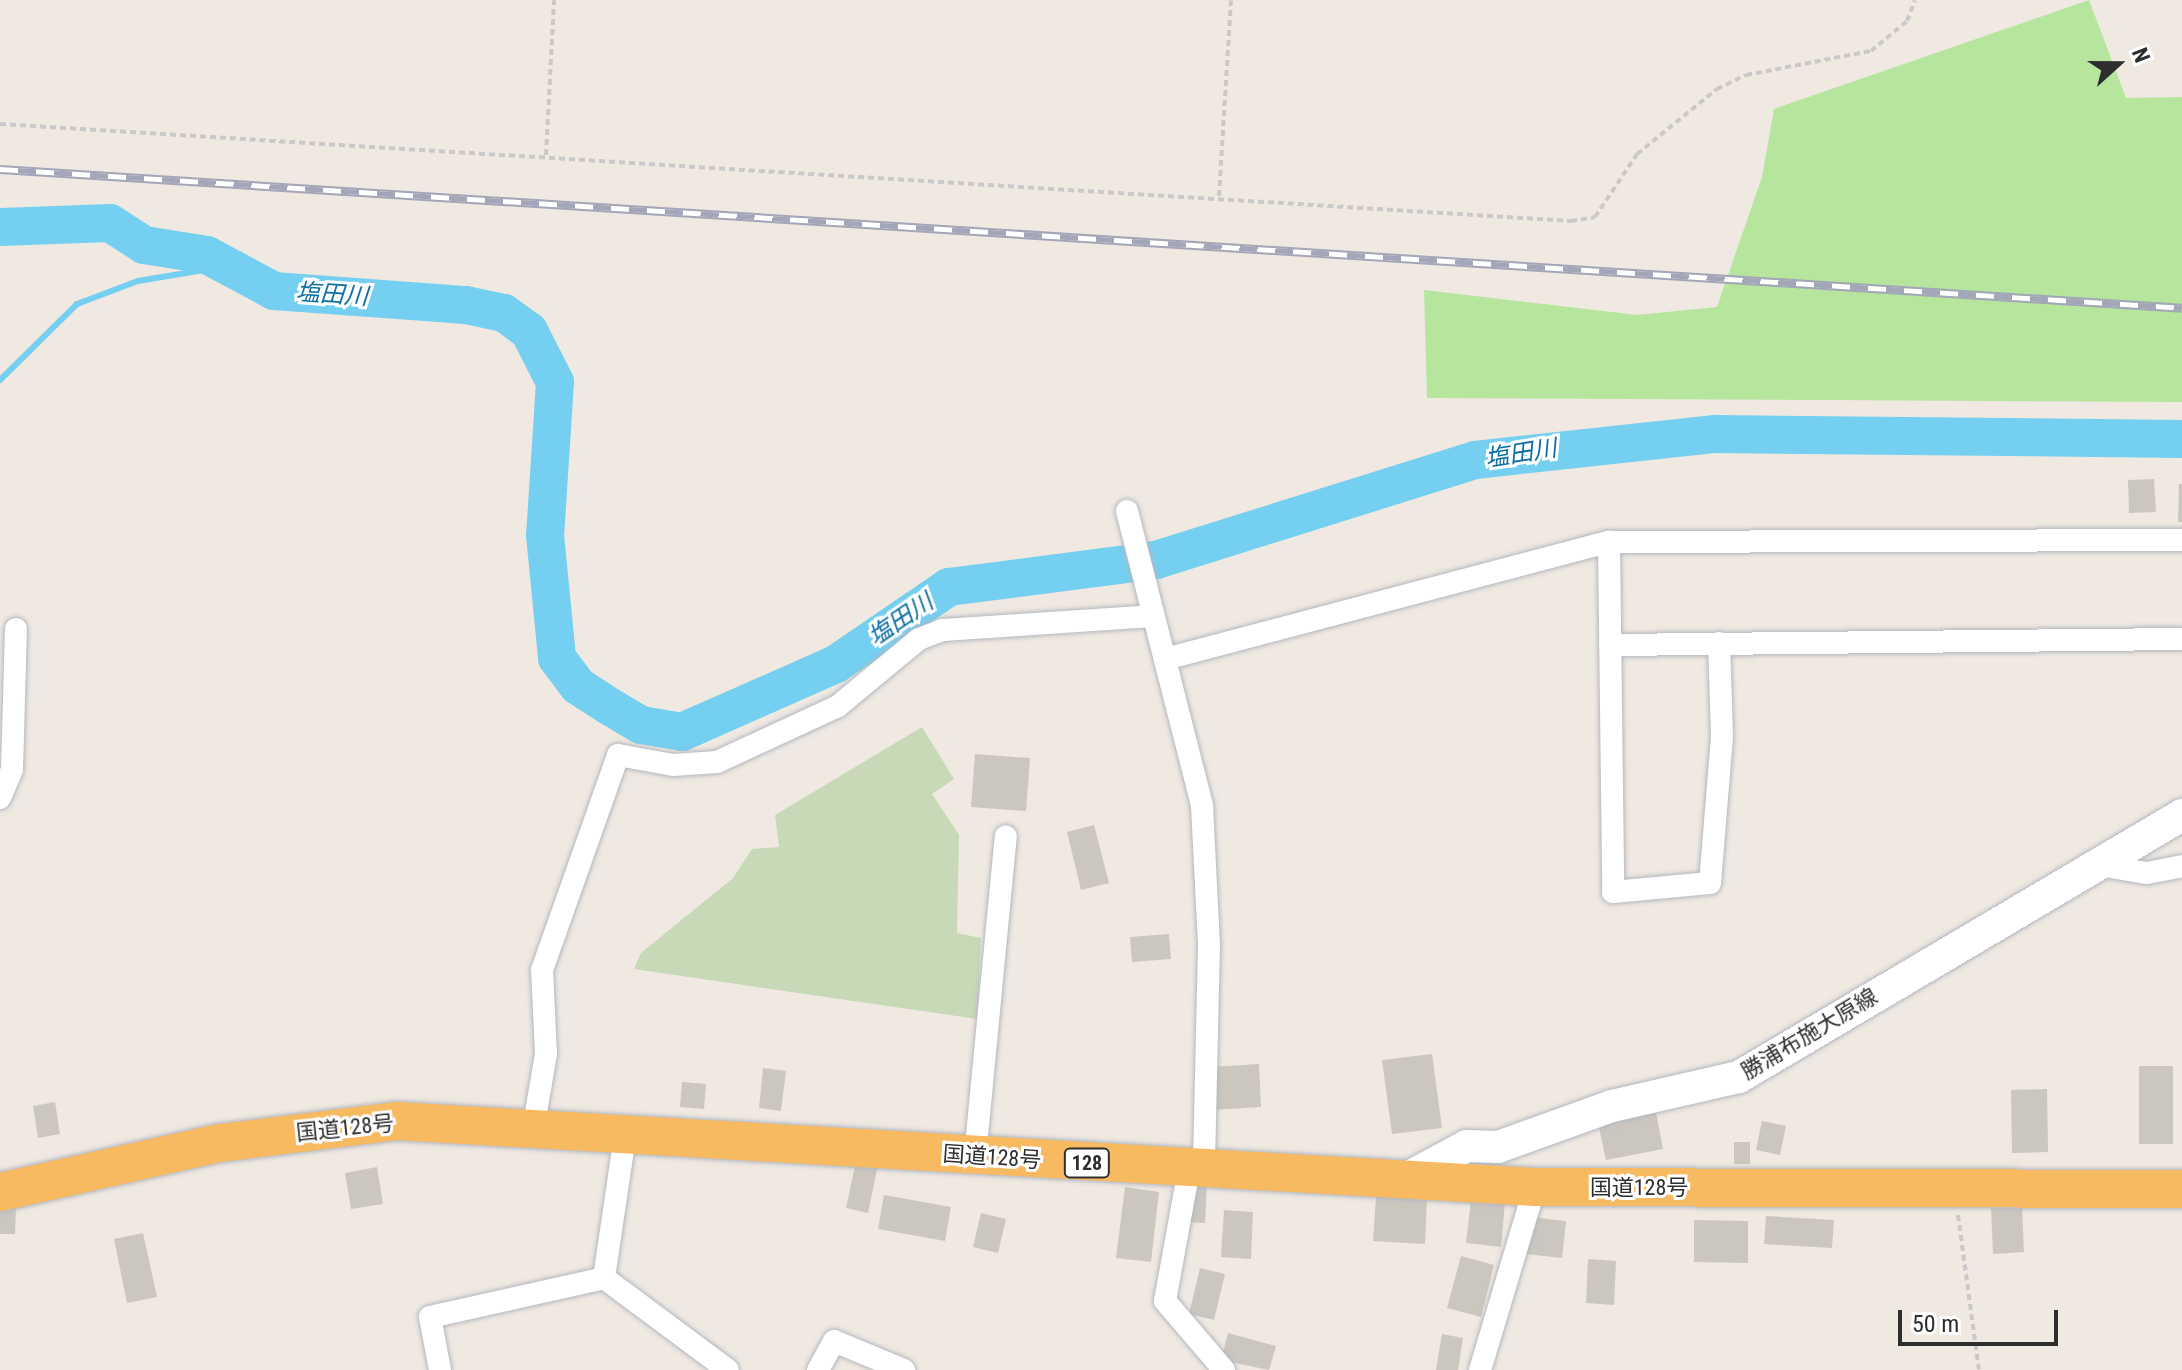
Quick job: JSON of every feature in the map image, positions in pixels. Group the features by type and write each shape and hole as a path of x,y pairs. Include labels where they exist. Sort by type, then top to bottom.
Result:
{"highway":[{"name":"国道128号","path":"0,1192 312,1130 396,1121 626,1129 975,1156 1535,1187 1954,1189 2181,1185"}],"main road":[{"name":"勝浦布施大原線","path":"1407,1178 1467,1146 1498,1147 1612,1106 1739,1077 2090,864 2182,815"}],"street":[{"path":"1127,511 1202,806 1209,944 1197,1169 1165,1301 1224,1370"},
{"path":"1165,659 1609,542 2182,540"},
{"path":"1609,542 1613,892 1710,883 1722,736 1719,643"},
{"path":"534,1124 546,1054 542,970 618,755 673,765 717,762 838,706 919,639 943,630 1153,616"},
{"path":"0,798 12,770 16,629"},
{"path":"1610,645 2182,639"},
{"path":"975,1156 1006,836"},
{"path":"2090,864 2147,873 2182,866"},
{"path":"604,1278 626,1129"},
{"path":"1480,1370 1535,1187"},
{"path":"440,1370 430,1317 604,1278 728,1370"},
{"path":"818,1370 834,1341 904,1370"}],"path":[{"path":"546,155 554,0"},
{"path":"1219,196 1231,0"},
{"path":"0,124 1219,196 1571,221 1595,217 1637,154 1717,89 1746,75 1871,51 1907,21 1915,0"},
{"path":"1954,1189 1979,1370"}],"green space":[{"path":"2089,0 2126,98 2182,97 2182,402 1427,398 1424,290 1637,315 1717,307 1762,177 1774,109"},
{"path":"922,727 954,779 932,794 959,835 957,933 981,938 977,1019 634,969 641,953 733,878 752,849 779,847 775,815"}],"building":[{"path":"2154,479 2156,512 2129,513 2128,480"},
{"path":"2179,484 2182,484 2182,522 2178,522"},
{"path":"975,754 1030,758 1026,811 971,807"},
{"path":"1094,825 1109,883 1081,890 1067,832"},
{"path":"1169,934 1171,959 1132,962 1130,937"},
{"path":"1432,1054 1442,1128 1392,1134 1382,1060"},
{"path":"1259,1064 1261,1107 1213,1110 1210,1067"},
{"path":"2139,1066 2173,1066 2173,1144 2139,1144"},
{"path":"763,1068 786,1071 781,1111 759,1108"},
{"path":"682,1082 706,1084 704,1109 680,1107"},
{"path":"2047,1089 2048,1152 2012,1153 2011,1090"},
{"path":"55,1102 60,1134 38,1138 33,1106"},
{"path":"1656,1112 1663,1149 1606,1160 1598,1123"},
{"path":"1762,1121 1786,1126 1780,1155 1756,1150"},
{"path":"1734,1142 1750,1142 1750,1164 1734,1164"},
{"path":"856,1161 878,1165 868,1213 846,1208"},
{"path":"377,1167 383,1204 351,1209 345,1173"},
{"path":"1189,1182 1207,1183 1205,1223 1186,1222"},
{"path":"1125,1187 1159,1192 1151,1262 1116,1258"},
{"path":"884,1195 951,1207 945,1241 878,1229"},
{"path":"1376,1196 1427,1200 1425,1244 1373,1241"},
{"path":"1471,1199 1505,1203 1501,1247 1466,1243"},
{"path":"0,1206 16,1206 15,1234 0,1234"},
{"path":"2022,1207 2024,1252 1993,1254 1991,1208"},
{"path":"1224,1210 1253,1212 1251,1259 1221,1257"},
{"path":"981,1213 1006,1219 998,1253 973,1247"},
{"path":"1766,1216 1834,1220 1832,1248 1764,1244"},
{"path":"1530,1217 1566,1221 1562,1258 1526,1254"},
{"path":"1694,1220 1748,1221 1748,1263 1694,1262"},
{"path":"143,1233 157,1297 127,1303 114,1239"},
{"path":"1461,1256 1494,1265 1481,1317 1447,1308"},
{"path":"1588,1259 1616,1261 1614,1305 1586,1303"},
{"path":"1200,1268 1225,1274 1214,1320 1189,1314"},
{"path":"1228,1333 1276,1346 1269,1370 1221,1360"},
{"path":"1442,1334 1463,1338 1458,1370 1436,1370"}],"waterway":[{"name":"塩田川","path":"0,227 110,223 144,245 207,255 274,291 466,305 504,313 529,331 555,382 545,535 557,658 578,686 641,725 682,732 836,664 949,587 1156,560 1475,460 1716,434 2182,439"},
{"name":"塩田川","path":"0,380 77,304 138,281 222,267"}],"railway":[{"path":"0,169 2182,308"}]}
